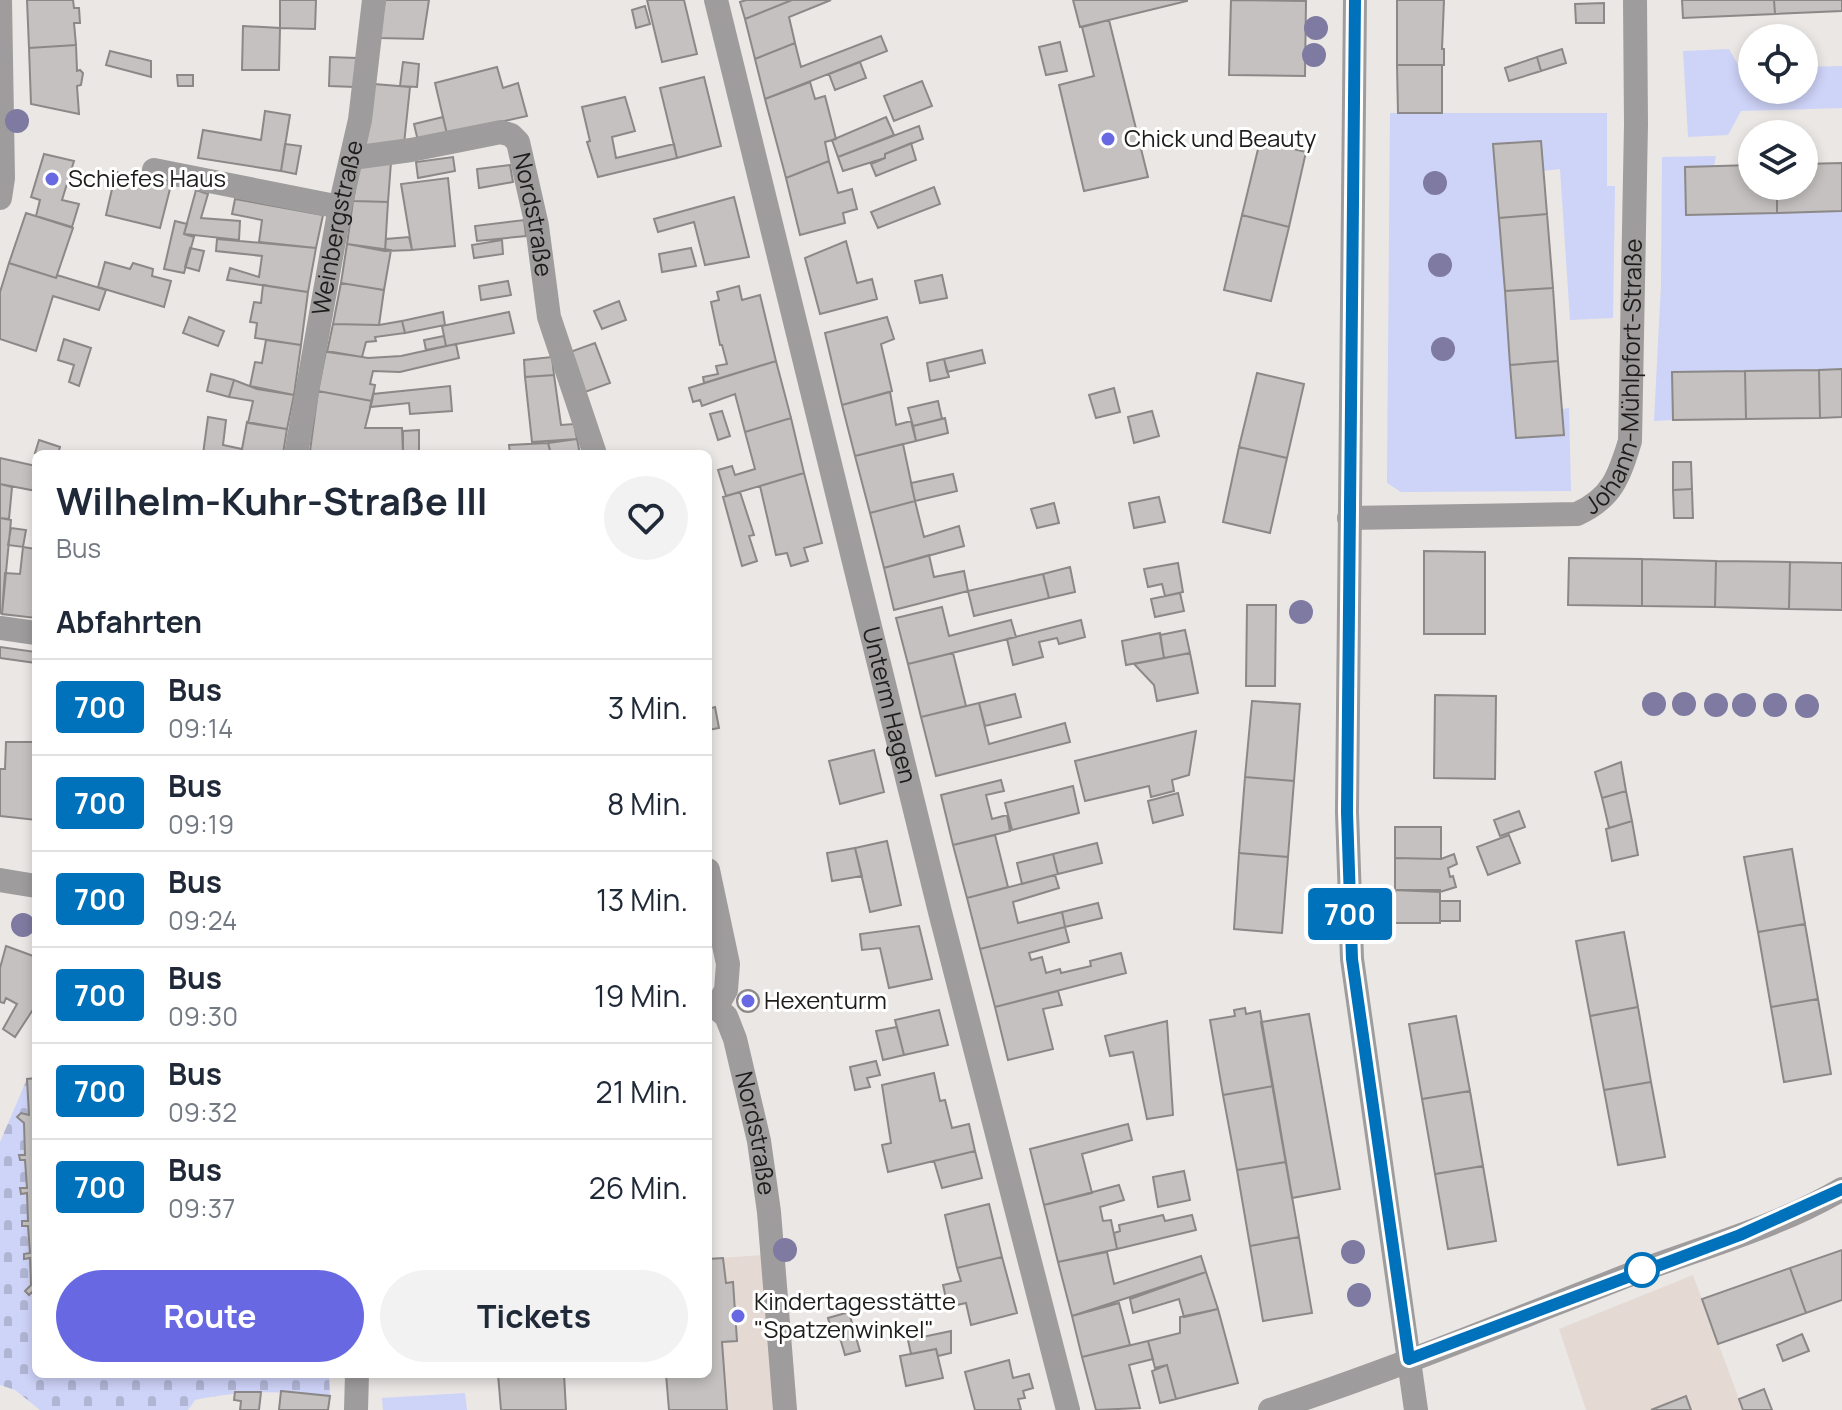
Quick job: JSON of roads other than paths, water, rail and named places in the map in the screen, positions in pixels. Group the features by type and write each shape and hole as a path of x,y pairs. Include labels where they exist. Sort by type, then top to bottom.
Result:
{"street":[{"path":"0,0 3,178 0,198"},
{"name":"Weinbergstraße","path":"297,450 340,207 360,120 374,0"},
{"name":"Unterm Hagen","path":"716,0 940,912 1068,1410"},
{"path":"1355,0 1347,812 1352,959 1416,1410"},
{"name":"Johann-Mühlpfort-Straße","path":"1349,518 1577,514 1593,507 1619,478 1630,441 1635,0"},
{"name":"Nordstraße","path":"352,158 501,132 511,135 518,142 537,226 549,317 594,450"},
{"path":"154,170 340,207"},
{"path":"0,628 32,632"},
{"path":"0,880 32,885"},
{"name":"Nordstraße","path":"712,887 729,977 726,990 712,1010 726,1016 735,1039 759,1141 769,1212 785,1410"},
{"path":"1270,1410 1360,1381 1409,1359 1740,1235 1842,1189"},
{"path":"356,1410 357,1378"}],"place":[{"name":"Chick und Beauty","path":"1108,139"},
{"name":"Schiefes Haus","path":"52,179"},
{"name":"Hexenturm","path":"748,1001"},
{"name":"Kindertagesstätte \"Spatzenwinkel\"","path":"738,1316"}]}
